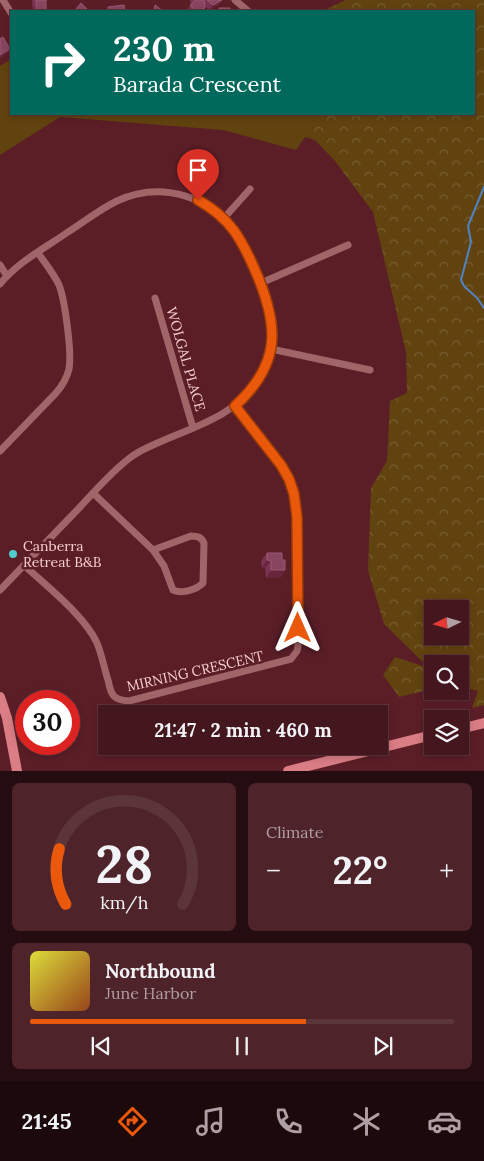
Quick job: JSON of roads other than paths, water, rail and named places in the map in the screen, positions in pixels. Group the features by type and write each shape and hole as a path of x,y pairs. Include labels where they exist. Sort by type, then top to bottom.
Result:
{"main road":[{"path":"0,697 7,718 18,768"},
{"path":"469,726 484,723"},
{"path":"288,771 424,737"}],"street":[{"path":"3,0 10,11"},
{"path":"235,0 247,10"},
{"path":"224,218 250,189"},
{"path":"0,284 7,276 38,253 103,208 133,195 167,192 198,200 212,208 224,218 243,243 261,284 271,315 272,332 266,365 259,380 248,394 235,406 214,418 134,455 122,464 0,590"},
{"path":"261,284 348,246"},
{"path":"0,451 56,393 64,382 68,371 70,359 62,294 58,283 38,253"},
{"path":"0,266 7,276"},
{"name":"WOLGAL PLACE","path":"155,298 194,428"},
{"path":"270,349 370,370"},
{"name":"MIRNING CRESCENT","path":"24,565 79,617 89,629 99,649 111,693 121,700 129,701 291,659 295,656 298,646 297,517 294,494 289,479 281,465 235,406"},
{"path":"93,493 153,550 164,566 173,590 182,592 197,588 203,583 204,543 202,538 191,536 153,550"}],"waterway":[{"path":"484,187 468,226 471,242 461,280 484,308"}],"place":[{"name":"Canberra Retreat B&B","path":"13,554"}]}
